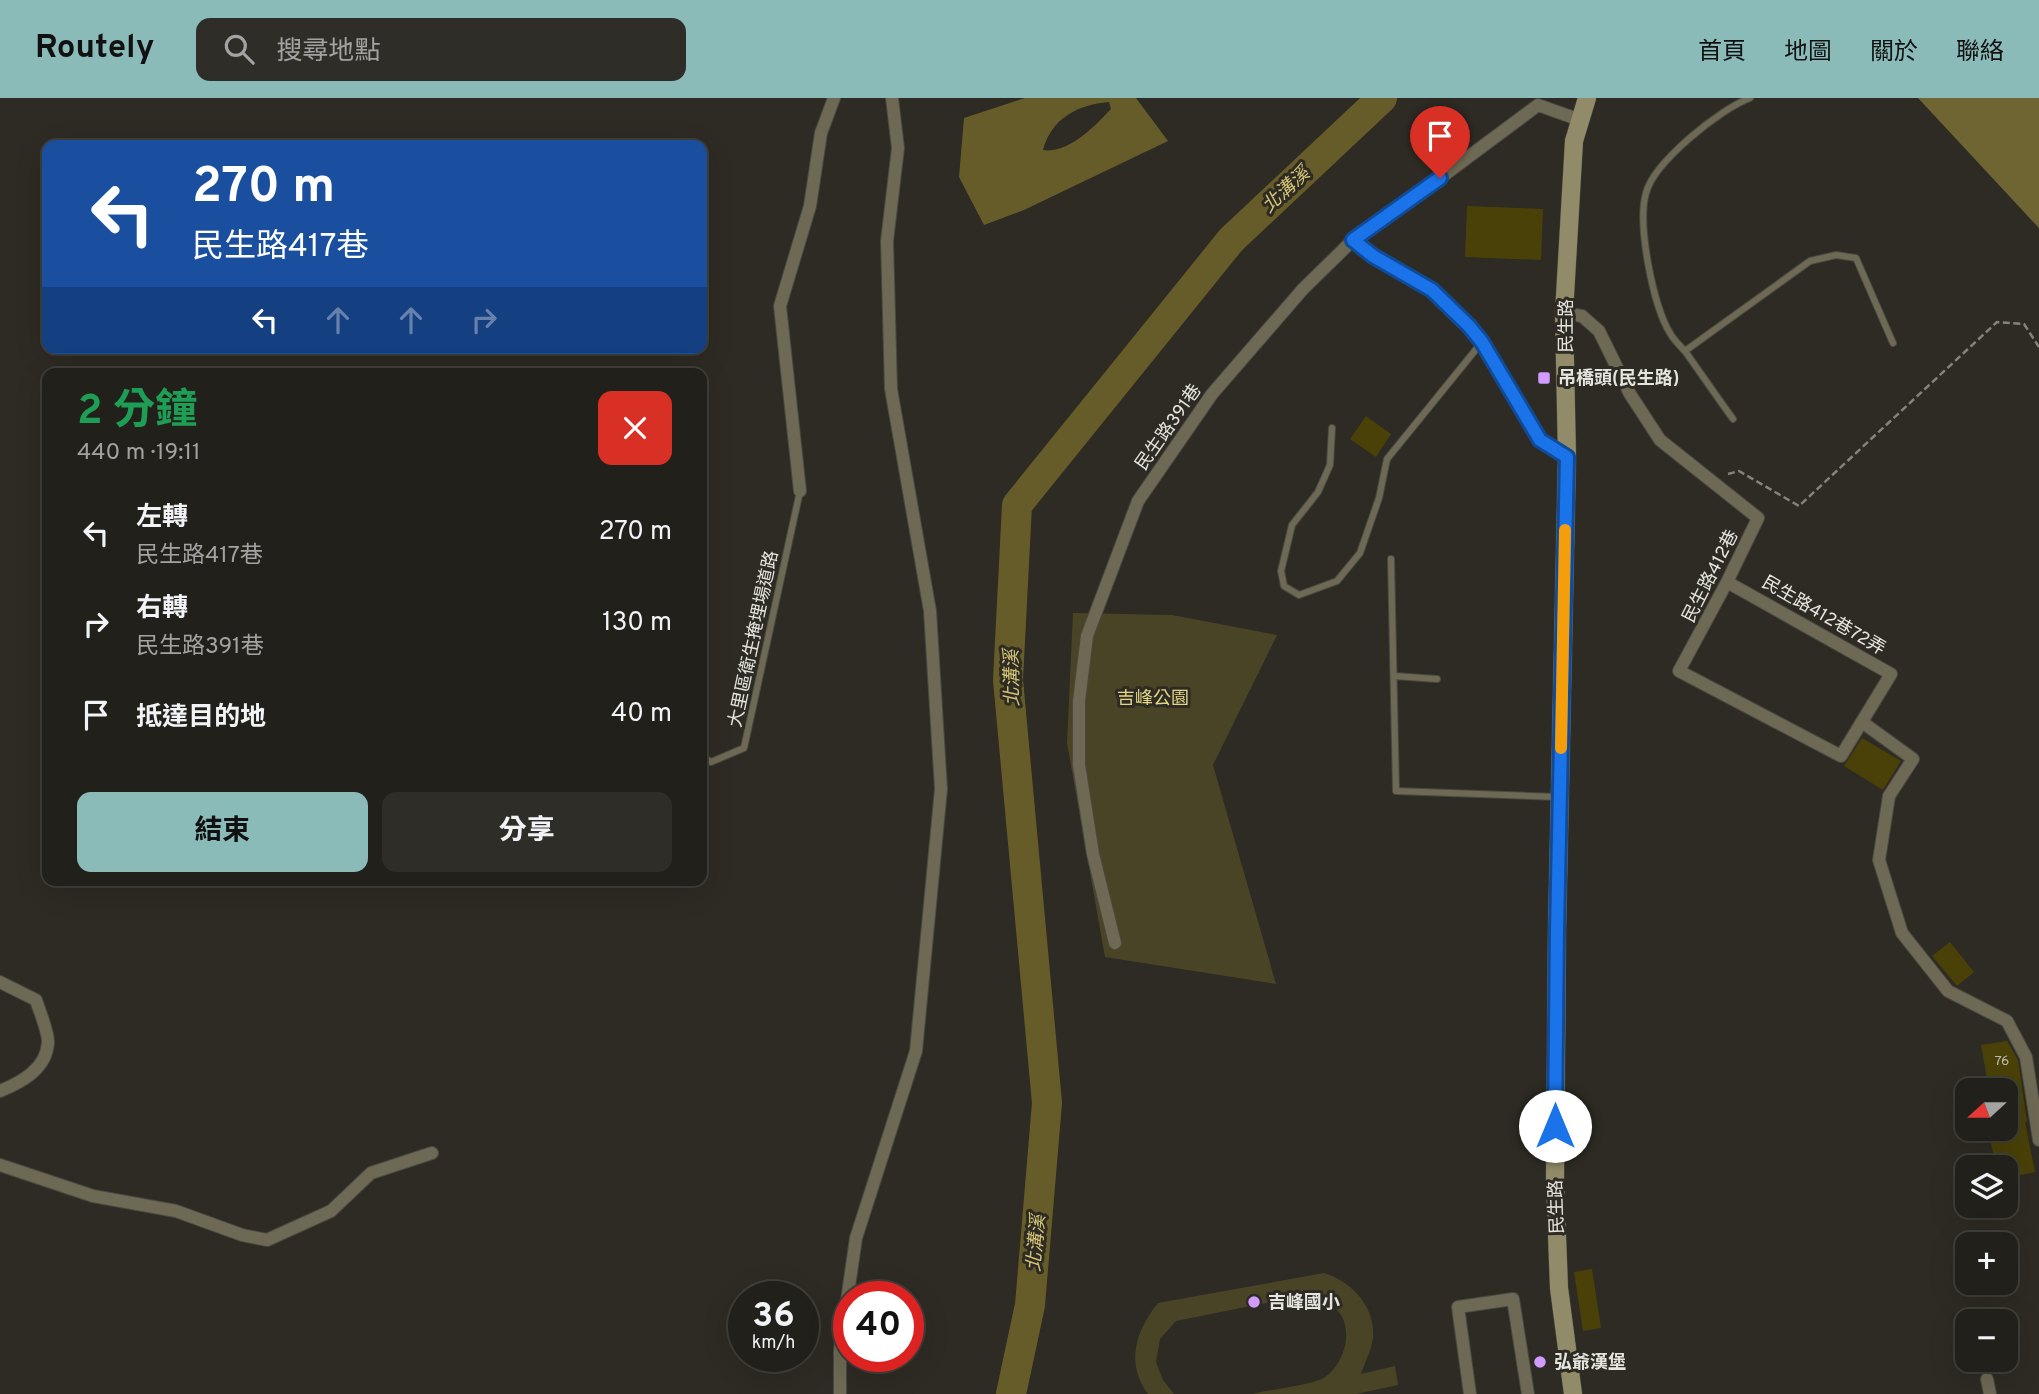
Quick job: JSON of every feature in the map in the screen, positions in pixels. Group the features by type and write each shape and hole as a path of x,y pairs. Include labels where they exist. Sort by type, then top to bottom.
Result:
{"street":[{"path":"800,491 780,306 810,206 821,133 834,98"},
{"path":"840,1394 840,1349 856,1238 916,1051 941,789 930,611 891,389 887,241 898,148 892,98"},
{"name":"民生路","path":"1573,1394 1559,1288 1555,1182 1567,457 1564,313 1574,141 1587,98"},
{"name":"民生路391巷","path":"1115,943 1093,854 1079,765 1079,701 1087,636 1138,501 1212,394 1303,289 1353,240 1472,155 1536,101 1580,120"},
{"name":"民生路412巷","path":"1564,313 1582,316 1599,331 1630,394 1660,440 1758,519 1679,671 1841,756"},
{"name":"民生路412巷72弄","path":"1727,582 1891,674 1841,756"},
{"path":"1862,722 1913,759 1889,796 1879,860 1902,933 1948,991 2007,1021 2026,1057 2039,1140"},
{"path":"0,982 36,1000 48,1042 38,1069 0,1091"},
{"path":"0,1165 93,1196 176,1211 242,1235 267,1240 331,1211 371,1173 432,1153"},
{"path":"1470,1394 1458,1307 1513,1299 1528,1394"},
{"path":"1987,1379 1990,1394"}],"lane":[{"path":"1733,419 1671,334 1660,314 1649,266 1643,212 1646,191 1680,146 1719,114 1750,98"},
{"path":"1353,240 1373,256 1432,290 1469,326 1482,342 1540,440 1567,457"},
{"path":"1685,351 1810,261 1836,255 1856,258 1893,343"},
{"path":"1332,428 1329,465 1318,492 1292,525 1281,570 1284,586 1299,595 1337,581 1360,553 1379,498 1387,459 1482,342"},
{"name":"大里區衛生掩埋場道路","path":"707,759 712,762 744,748 800,491"},
{"path":"1391,559 1396,791 1560,797"},
{"path":"1394,676 1437,679"}],"path":[{"path":"1710,480 1739,471 1799,506 1997,322 2024,324 2039,347"}],"green space":[{"name":"吉峰公園","path":"1073,613 1172,615 1277,635 1213,765 1276,984 1105,957 1067,743"},
{"path":"1324,1273 1352,1289 1366,1306 1370,1316 1373,1338 1361,1374 1395,1366 1398,1385 1356,1394 1252,1394 1322,1379 1330,1373 1341,1357 1346,1336 1342,1317 1328,1303 1301,1296 1176,1321 1160,1339 1156,1362 1163,1380 1174,1394 1148,1394 1137,1371 1136,1347 1144,1324 1158,1303"}],"shaded area":[{"path":"1025,98 1136,98 1168,141 1024,210 984,225 959,177 964,118","holes":["1109,102 1111,109 1071,143 1062,148 1043,150 1053,129 1067,115 1086,106"]},
{"path":"1918,98 2039,98 2039,228"}],"building":[{"path":"1467,206 1543,209 1541,260 1465,257"},
{"path":"1366,416 1391,434 1376,457 1350,439"},
{"path":"1862,738 1901,761 1883,790 1844,766"},
{"path":"1950,942 1974,972 1957,986 1932,956"},
{"path":"2007,1041 2018,1060 2025,1122 2035,1172 2018,1176 2018,1155 1993,1155 1990,1141 2018,1141 2018,1078 1987,1078 1981,1045"},
{"path":"1592,1269 1601,1328 1583,1331 1574,1272"}],"waterway":[{"name":"北溝溪","path":"1011,1394 1030,1305 1047,1103 1008,680 1017,505 1231,240 1382,98"}],"slow traffic":[{"path":"1561,748 1565,530"}],"place":[{"name":"吊橋頭(民生路)","path":"1544,378"},
{"name":"吉峰國小","path":"1254,1302"},
{"name":"弘爺漢堡","path":"1540,1362"}],"route":[{"path":"1440,178 1353,240 1373,256 1432,290 1469,326 1482,342 1540,440 1567,457 1555,1126"}]}
